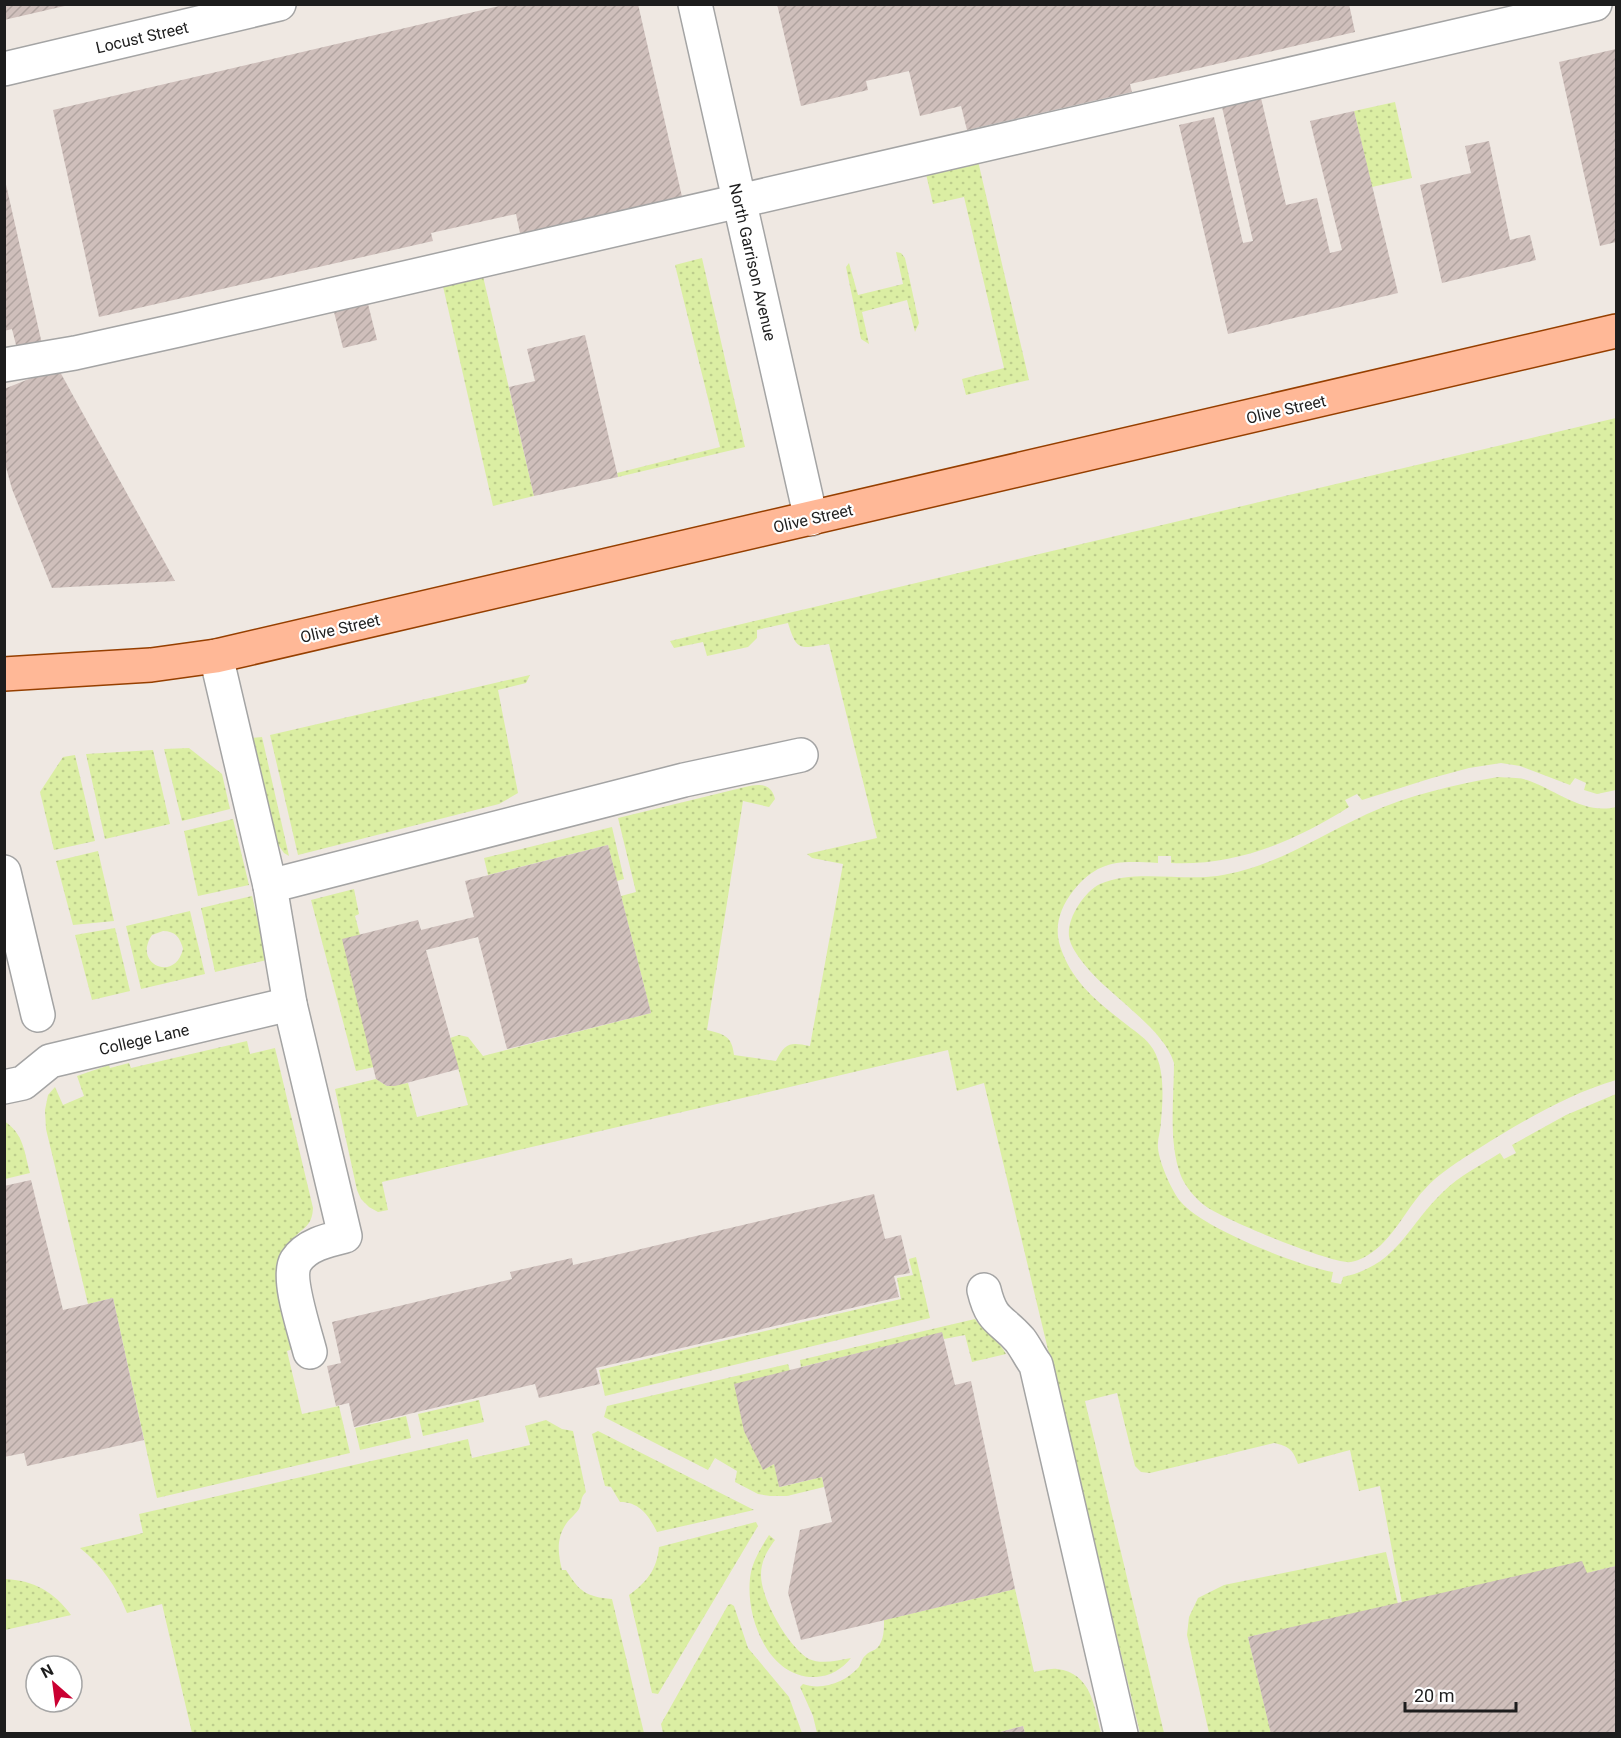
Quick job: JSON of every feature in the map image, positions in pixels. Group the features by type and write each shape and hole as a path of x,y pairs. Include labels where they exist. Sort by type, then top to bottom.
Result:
{"main road":[{"name":"Olive Street","path":"4,674 151,665 216,656 1617,331"}],"street":[{"name":"Locust Street","path":"4,69 279,4"},
{"name":"North Garrison Avenue","path":"694,4 811,519"},
{"path":"4,365 179,330 1595,4"},
{"path":"216,656 270,886 290,1004 345,1236 308,1249 296,1261 292,1276 310,1352"},
{"path":"270,886 684,780 801,755"},
{"path":"4,872 38,1015"},
{"name":"College Lane","path":"4,1087 23,1083 50,1061 290,1004"},
{"path":"984,1290 988,1307 997,1320 1021,1342 1036,1365 1121,1734"}],"green space":[{"path":"1395,102 1412,178 1372,187 1354,111"},
{"path":"978,161 1029,380 966,395 962,379 1004,368 964,197 933,204 926,174"},
{"path":"896,252 901,253 905,258 919,323 915,332 907,300 862,312 869,344 861,339 846,267 849,263 858,295 903,284"},
{"path":"702,258 745,447 618,477 617,473 720,447 675,265"},
{"path":"482,272 534,496 493,506 442,282"},
{"path":"1616,418 1616,790 1597,794 1584,790 1586,783 1575,778 1570,785 1520,766 1501,763 1469,768 1362,800 1357,794 1345,800 1349,807 1308,831 1242,856 1195,863 1171,863 1171,856 1158,856 1158,863 1132,862 1111,864 1101,868 1092,873 1068,897 1059,917 1058,939 1071,971 1087,991 1145,1039 1157,1057 1163,1093 1159,1154 1163,1169 1177,1197 1192,1212 1229,1234 1276,1254 1333,1272 1331,1282 1341,1284 1343,1277 1362,1271 1389,1254 1449,1186 1463,1176 1500,1153 1504,1159 1516,1153 1512,1145 1566,1115 1616,1094 1616,1566 1587,1573 1402,1603 1380,1486 1359,1491 1350,1450 1298,1464 1289,1449 1274,1443 1150,1473 1141,1472 1135,1466 1117,1393 1085,1401 1164,1733 1140,1733 984,1083 957,1091 948,1050 382,1182 388,1210 378,1212 361,1199 357,1190 335,1089 376,1079 387,1086 408,1083 417,1117 468,1105 450,1038 459,1035 468,1037 483,1056 651,1013 621,896 636,892 618,818 750,786 760,785 771,790 775,799 769,807 743,801 707,1030 726,1037 734,1055 776,1061 782,1050 789,1045 810,1046 843,864 812,858 807,854 877,838 829,644 801,646 794,640 788,623 757,630 757,638 748,647 707,656 703,642 674,648 670,641"},
{"path":"530,675 526,683 498,690 518,793 499,804 298,855 270,735"},
{"path":"262,737 289,856 277,843 251,738"},
{"path":"189,748 222,774 230,809 182,821 164,749"},
{"path":"153,750 170,824 105,839 86,754"},
{"path":"75,755 95,841 54,850 40,792 63,757"},
{"path":"1498,777 1527,780 1581,805 1604,809 1616,807 1616,1080 1580,1093 1528,1119 1450,1168 1424,1190 1377,1249 1355,1261 1340,1261 1301,1249 1231,1220 1204,1205 1185,1184 1174,1149 1174,1063 1159,1037 1095,976 1075,951 1070,940 1069,929 1078,906 1094,888 1113,880 1142,876 1203,877 1237,872 1276,859 1367,814 1399,801 1448,787"},
{"path":"233,819 249,885 198,896 184,831"},
{"path":"612,827 624,879 617,881 608,845 488,875 484,858"},
{"path":"98,851 114,921 73,925 56,861"},
{"path":"354,889 359,914 355,916 360,935 374,1067 356,1071 311,900"},
{"path":"252,896 267,960 215,972 201,908"},
{"path":"190,911 205,974 141,989 126,926","holes":["163,931 171,932 176,936 183,949 179,959 172,965 164,967 157,966 147,954 147,945 152,935"]},
{"path":"115,928 130,991 92,1000 75,935"},
{"path":"247,1041 250,1054 275,1048 313,1208 309,1223 289,1244 280,1260 296,1348 287,1351 302,1414 339,1406 350,1453 157,1498 113,1298 88,1304 46,1129 45,1110 48,1095 55,1087 63,1105 84,1096 77,1076 109,1065 110,1068 129,1063 131,1068"},
{"path":"4,1121 19,1137 30,1173 5,1179"},
{"path":"916,1257 930,1318 605,1396 599,1370 901,1299 897,1278 913,1275 909,1259"},
{"path":"975,1319 1006,1354 972,1362 965,1335 944,1339 942,1333 801,1367 800,1360"},
{"path":"788,1364 790,1371 763,1470 774,1464 780,1487 822,1477 824,1487 787,1496 758,1494 735,1482 737,1471 715,1458 708,1470 604,1417 607,1406"},
{"path":"479,1400 484,1422 423,1436 418,1414"},
{"path":"406,1416 411,1438 360,1450 355,1428"},
{"path":"546,1420 562,1429 573,1431 586,1492 579,1509 566,1524 559,1541 562,1570 566,1570 584,1592 596,1597 612,1599 644,1733 192,1733 162,1604 127,1613 108,1577 80,1548 143,1533 139,1514 468,1439 472,1458 530,1445 525,1426"},
{"path":"598,1431 754,1510 657,1532 643,1511 633,1504 620,1502 611,1487 605,1486 592,1434"},
{"path":"756,1522 758,1526 658,1694 652,1693 629,1595 650,1574 656,1562 659,1547"},
{"path":"769,1535 775,1540 765,1556 761,1575 766,1597 777,1622 793,1644 809,1659 825,1662 851,1658 840,1669 816,1677 799,1675 784,1667 762,1641 755,1624 749,1588 754,1562"},
{"path":"1386,1552 1398,1604 1248,1637 1271,1733 1209,1733 1187,1635 1189,1617 1198,1598 1224,1585"},
{"path":"4,1579 25,1582 42,1589 58,1600 71,1615 5,1630"},
{"path":"1015,1589 1034,1672 1057,1669 1078,1677 1090,1693 1101,1733 1025,1733 1023,1726 993,1734 817,1733 813,1716 800,1687 803,1684 826,1686 841,1681 854,1672 865,1656 880,1644 884,1620"},
{"path":"728,1605 734,1606 748,1648 789,1697 802,1733 663,1733 661,1724"}],"building":[{"path":"4,4 68,4 69,5 4,20"},
{"path":"508,4 638,4 683,201 521,238 516,214 431,233 433,241 99,317 53,110"},
{"path":"777,4 1349,4 1355,32 1130,84 1132,92 967,130 961,106 920,116 909,71 866,81 868,90 801,106"},
{"path":"1616,49 1616,242 1600,246 1559,62"},
{"path":"1261,98 1286,205 1317,198 1330,253 1342,250 1310,121 1354,111 1398,293 1228,334 1179,125 1214,117 1243,243 1253,241 1222,107"},
{"path":"1489,141 1510,240 1530,235 1536,260 1442,283 1420,185 1471,173 1465,146"},
{"path":"5,180 42,344 17,349 12,329 4,331"},
{"path":"368,304 377,340 343,348 334,312"},
{"path":"585,335 618,477 534,496 509,387 535,381 527,349"},
{"path":"59,370 175,581 52,588 12,489 4,460 4,389 44,373"},
{"path":"608,845 651,1013 507,1049 478,937 426,950 459,1069 395,1086 387,1086 376,1079 342,939 418,920 421,930 474,917 465,881"},
{"path":"31,1180 63,1310 113,1298 144,1440 27,1466 24,1453 4,1457 4,1186"},
{"path":"874,1194 885,1239 901,1235 910,1273 894,1276 899,1297 596,1368 600,1384 539,1398 535,1384 354,1427 349,1403 336,1406 327,1366 341,1363 332,1322 512,1279 510,1272 572,1258 573,1265"},
{"path":"942,1332 955,1385 971,1381 1015,1589 801,1640 788,1593 800,1530 832,1522 822,1477 779,1487 774,1464 763,1470 744,1431 734,1384"},
{"path":"1582,1561 1587,1573 1616,1566 1616,1734 1271,1734 1248,1637"},
{"path":"1023,1726 1025,1734 997,1734 997,1733"}]}
